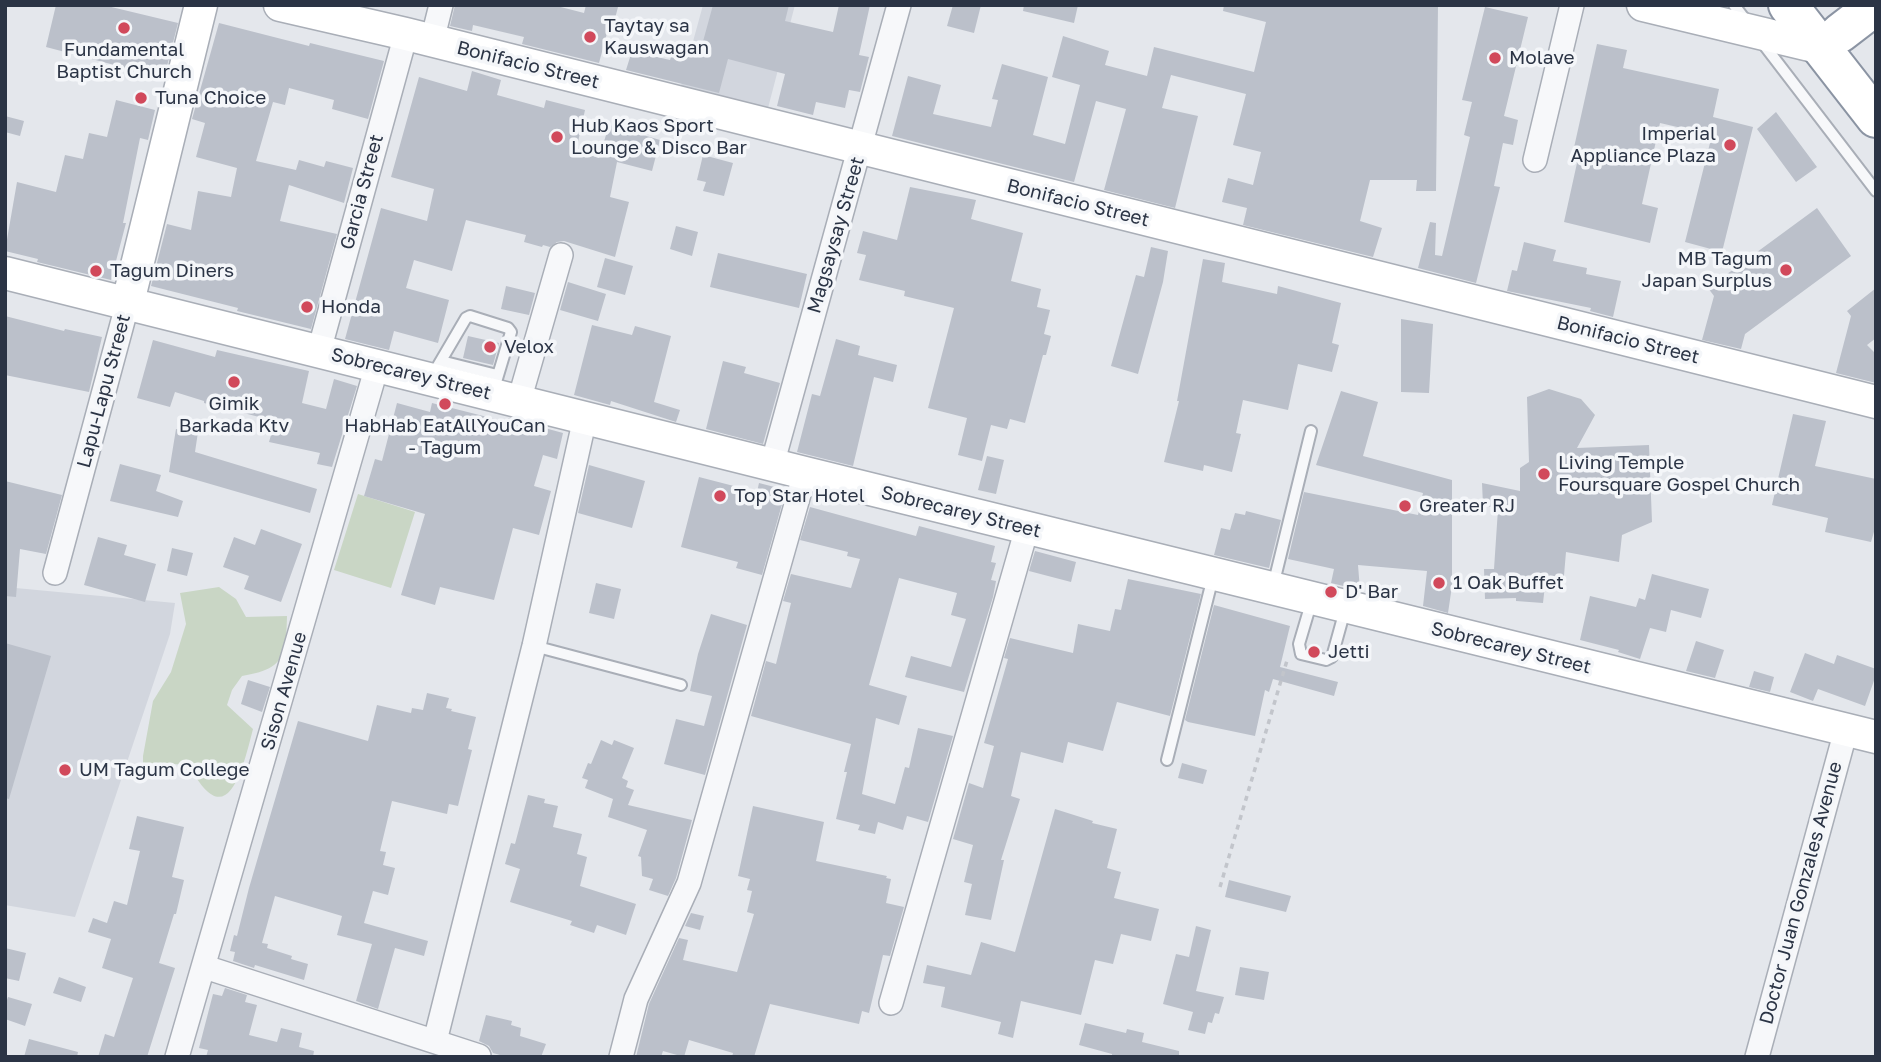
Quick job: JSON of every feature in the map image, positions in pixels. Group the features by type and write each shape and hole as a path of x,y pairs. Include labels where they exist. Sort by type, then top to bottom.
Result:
{"highway":[{"path":"1788,5 1826,29 1876,80"},
{"path":"1826,29 1870,11"},
{"path":"1826,29 1876,118"}],"street":[{"name":"Lapu-Lapu Street","path":"55,573 128,302 201,5"},
{"name":"Bonifacio Street","path":"280,5 1876,402"},
{"name":"Garcia Street","path":"319,351 419,38 441,5"},
{"name":"Magsaysay Street","path":"772,465 899,5"},
{"path":"1535,160 1572,5"},
{"path":"1643,5 1754,32 1826,29"},
{"path":"503,390 561,255"},
{"name":"Sobrecarey Street","path":"5,273 377,366 436,370 585,418 1876,737"},
{"name":"Sison Avenue","path":"177,1057 377,366"},
{"path":"435,1041 534,646 585,418"},
{"path":"621,1057 636,999 689,883 805,473"},
{"path":"891,1003 1027,528"},
{"name":"Doctor Juan Gonzales Avenue","path":"1757,1057 1846,730"},
{"path":"205,967 479,1056"}],"lane":[{"path":"1734,5 1876,191"},
{"path":"436,370 466,318 471,316 510,330 503,390"},
{"path":"1272,589 1311,431"},
{"path":"1167,760 1214,574"},
{"path":"1312,598 1299,644 1301,654 1326,660 1332,657 1346,607"},
{"path":"534,646 681,685"}],"path":[{"path":"1220,887 1290,649"}],"shaded area":[{"path":"703,5 795,5 768,108 680,89"},
{"name":"UM Tagum College","path":"5,587 175,603 170,634 75,917 5,905"}],"green space":[{"path":"358,494 415,512 391,588 334,570"},
{"path":"219,587 236,599 246,617 287,616 286,641 280,658 267,669 242,676 232,690 227,705 253,729 232,789 223,796 214,796 202,786 189,765 172,764 161,769 143,767 143,756 153,701 171,672 186,624 180,593"}],"building":[{"path":"56,5 103,5 178,23 164,78 46,47"},
{"path":"455,5 553,5 584,13 586,5 618,7 599,63 522,44 524,37 473,25 472,31 450,26"},
{"path":"713,5 789,5 785,21 833,32 839,5 870,5 859,55 869,57 860,92 849,90 845,108 816,102 813,115 777,106 785,74 728,59 719,93 626,70 632,51 670,60 674,48 699,56"},
{"path":"953,5 981,5 974,33 947,26"},
{"path":"1024,5 1078,5 1074,23 1023,11"},
{"path":"1224,5 1438,5 1436,191 1416,191 1417,180 1370,180 1360,221 1382,228 1373,257 1243,225 1247,208 1222,202 1228,178 1253,185 1261,152 1233,145 1246,94 1171,75 1162,108 1198,116 1175,208 1104,190 1126,109 1096,101 1074,182 892,136 908,76 941,85 933,114 991,127 998,100 992,99 1002,64 1048,77 1033,135 1065,144 1080,85 1052,77 1063,36 1109,51 1105,65 1147,76 1154,47 1254,72 1266,22 1223,11"},
{"path":"1485,7 1528,17 1504,116 1518,120 1513,145 1503,143 1494,186 1500,187 1476,283 1418,268 1430,222 1436,223 1435,255 1442,256 1470,137 1464,135 1472,102 1462,100"},
{"path":"219,23 309,46 310,43 384,61 368,119 332,109 334,100 289,88 285,105 273,102 256,161 296,170 299,160 324,167 326,161 353,168 344,203 289,185 280,221 337,234 311,329 151,286 167,224 191,230 198,191 231,197 237,168 196,157 205,123 192,119"},
{"path":"1597,44 1627,50 1623,68 1719,89 1713,117 1753,127 1722,252 1685,242 1712,135 1660,123 1642,204 1658,208 1650,243 1564,222 1577,163 1571,161"},
{"path":"472,71 501,80 497,95 544,108 546,100 585,110 576,151 599,158 609,125 660,140 652,171 617,162 610,197 629,202 615,257 564,241 550,247 542,247 524,242 526,235 466,220 452,271 414,260 406,288 449,300 438,343 394,331 389,350 345,339 381,208 427,221 434,189 391,177 419,77 467,91"},
{"path":"116,100 155,110 148,140 140,138 123,223 126,223 111,280 37,262 38,259 5,251 17,182 56,192 65,155 83,159 89,133 107,137"},
{"path":"1776,112 1817,167 1796,182 1757,129"},
{"path":"5,116 24,121 20,136 5,132"},
{"path":"703,155 733,163 724,196 703,191 706,182 697,180"},
{"path":"910,187 976,200 971,219 1023,233 1011,281 1041,289 1037,307 1050,310 1044,334 1051,336 1046,355 1043,355 1025,423 1010,419 1007,429 991,425 982,461 958,455 967,418 928,408 954,308 904,296 905,291 859,280 866,255 857,253 863,231 897,240"},
{"path":"1817,208 1851,256 1745,334 1741,349 1702,340 1714,296 1708,288"},
{"path":"676,226 698,232 692,256 670,249"},
{"path":"1524,242 1556,250 1553,261 1587,268 1586,274 1621,281 1613,317 1590,311 1591,308 1507,291 1512,270 1517,271"},
{"path":"1151,247 1168,251 1163,282 1138,374 1111,366 1136,275 1144,277"},
{"path":"718,253 807,274 799,308 710,287"},
{"path":"605,258 633,266 625,295 597,287"},
{"path":"1203,259 1225,263 1222,282 1277,294 1278,286 1341,303 1332,343 1339,345 1332,372 1298,364 1288,410 1243,400 1236,433 1241,434 1232,472 1204,465 1203,471 1164,462 1179,401"},
{"path":"568,282 606,294 598,321 560,310"},
{"path":"506,286 535,293 529,315 501,309"},
{"path":"1876,288 1876,338 1867,345 1876,354 1876,383 1836,373 1851,316 1847,311"},
{"path":"5,316 64,331 65,329 102,337 89,392 5,375"},
{"path":"1401,319 1433,324 1429,393 1401,392"},
{"path":"592,325 632,335 635,326 671,336 654,402 680,410 676,422 611,401 610,405 574,395"},
{"path":"468,336 499,343 493,365 463,358"},
{"path":"836,339 860,346 858,355 897,365 893,382 874,377 853,466 797,452 812,394 820,396"},
{"path":"153,340 215,357 217,350 309,371 302,403 326,409 334,379 357,386 332,467 317,464 320,453 269,442 275,421 204,403 175,392 170,407 137,398"},
{"path":"723,361 746,367 744,373 780,383 763,444 706,429"},
{"path":"1549,389 1581,399 1595,415 1577,448 1649,445 1652,522 1622,535 1619,562 1566,552 1563,587 1545,585 1543,603 1516,601 1516,598 1485,599 1484,569 1494,569 1498,509 1483,505 1482,483 1520,491 1520,468 1529,462 1527,397"},
{"path":"1341,391 1378,402 1363,456 1452,480 1452,586 1448,613 1423,606 1427,571 1358,565 1360,590 1331,583 1334,569 1288,559 1304,492 1418,515 1423,493 1316,465"},
{"path":"397,403 430,412 432,403 507,422 508,418 563,433 557,459 543,455 534,486 551,491 539,535 513,528 494,600 440,587 435,605 401,595 425,514 364,496 375,459 382,461"},
{"path":"1793,414 1826,421 1815,466 1876,479 1876,525 1871,542 1825,532 1828,518 1772,505"},
{"path":"176,429 198,432 195,452 317,489 310,513 169,472"},
{"path":"987,456 1004,460 996,494 978,490"},
{"path":"120,464 161,475 156,491 183,501 178,517 110,501"},
{"path":"589,465 645,481 632,528 578,513"},
{"path":"699,477 757,492 759,483 786,490 762,575 736,568 738,562 681,547"},
{"path":"5,481 62,495 46,554 20,549 16,597 5,596"},
{"path":"810,507 916,536 919,526 995,546 991,562 996,563 991,580 996,581 993,597 964,692 905,677 911,656 951,667 966,619 951,615 957,593 899,578 869,685 907,696 899,725 876,718 862,794 895,804 905,767 909,768 918,728 953,736 928,822 907,816 903,830 878,822 875,834 858,830 860,825 836,819 851,744 751,716 766,661 776,664 791,603 783,601 791,574 851,588 860,559 847,556 848,552 800,540"},
{"path":"1246,511 1281,520 1269,568 1214,555 1221,528 1230,530 1235,513 1245,515"},
{"path":"261,529 302,544 281,602 244,589 249,576 223,567 234,537 255,545"},
{"path":"98,537 127,545 124,555 156,564 145,602 84,585"},
{"path":"172,548 193,553 187,576 167,571"},
{"path":"1035,551 1076,562 1071,582 1029,571"},
{"path":"1652,574 1709,589 1701,618 1671,610 1666,632 1650,628 1640,659 1618,652 1619,650 1580,640 1590,596 1636,607 1639,598 1645,600"},
{"path":"1128,579 1201,594 1170,716 1117,702 1103,751 1068,742 1063,763 1021,752 1011,796 1020,799 1001,860 1004,860 991,920 965,915 972,884 964,882 973,845 953,839 969,783 983,788 994,746 984,743 1008,659 1004,658 1010,638 1073,653 1078,624 1110,631 1115,609 1121,610"},
{"path":"596,583 621,589 614,619 589,613"},
{"path":"1214,605 1290,626 1280,667 1338,682 1334,696 1273,679 1269,692 1265,690 1255,736 1185,720"},
{"path":"711,614 747,625 705,775 664,764 676,719 704,726 712,696 690,691"},
{"path":"1696,641 1724,650 1715,678 1686,671"},
{"path":"5,643 51,656 9,799 5,798"},
{"path":"1805,653 1834,664 1837,655 1876,669 1865,706 1818,689 1813,701 1790,692"},
{"path":"1754,671 1774,677 1770,692 1749,687"},
{"path":"248,680 270,687 262,712 241,704"},
{"path":"427,693 449,698 446,708 452,709 451,711 476,717 468,749 472,750 458,806 449,804 447,814 392,801 380,851 386,852 383,865 395,868 388,895 373,891 364,923 428,941 424,956 395,948 378,1009 356,1001 372,944 337,935 342,916 275,896 262,943 268,944 267,948 292,956 291,959 308,964 304,980 233,961 235,952 230,951 234,935 237,936 298,721 368,741 377,705 411,713 412,708 423,710"},
{"path":"601,740 612,745 614,740 634,748 622,778 628,781 626,787 634,790 628,805 692,820 676,878 668,896 649,890 653,879 642,876 641,857 638,856 647,830 608,817 613,799 585,788 588,780 582,778"},
{"path":"1182,763 1207,770 1203,784 1178,778"},
{"path":"528,795 558,806 553,827 582,834 577,854 587,857 580,886 636,904 626,935 597,925 594,933 570,925 572,921 510,902 520,869 505,864 511,843 515,844"},
{"path":"753,806 824,822 816,861 891,879 886,903 904,907 890,956 883,955 869,1013 862,1011 859,1024 770,1004 754,1057 732,1057 733,1053 689,1040 684,1057 663,1051 661,1057 636,1057 649,1004 679,938 688,940 683,960 737,972 754,914 747,912 752,891 747,890 750,879 738,876"},
{"path":"1055,809 1117,829 1107,868 1121,872 1114,898 1159,909 1151,941 1121,934 1113,964 1095,960 1081,1015 1021,1001 1013,1038 998,1034 1001,1022 941,1007 945,987 923,983 927,965 971,975 981,942 1015,952"},
{"path":"137,816 184,827 172,877 184,880 176,914 159,963 175,968 147,1057 98,1057 105,1034 114,1037 133,978 102,968 111,939 88,932 93,918 107,923 114,901 127,905 140,851 129,849"},
{"path":"1229,880 1291,896 1286,912 1225,897"},
{"path":"691,913 704,916 700,930 685,926"},
{"path":"1196,926 1211,930 1196,991 1224,997 1219,1014 1215,1013 1212,1023 1208,1022 1205,1034 1188,1030 1193,1012 1163,1004 1176,954 1189,957"},
{"path":"5,948 26,953 19,981 5,978"},
{"path":"1240,967 1269,972 1264,1000 1235,995"},
{"path":"59,977 86,987 81,1002 53,993"},
{"path":"225,988 247,995 245,1002 257,1005 249,1035 277,1042 281,1028 302,1033 299,1047 314,1051 313,1057 206,1057 208,1050 199,1048 213,994 222,996"},
{"path":"8,997 32,1004 25,1026 5,1019"},
{"path":"486,1015 512,1021 511,1025 521,1028 520,1036 546,1044 541,1057 507,1057 493,1053 489,1046 479,1041"},
{"path":"1085,1023 1126,1033 1127,1029 1144,1033 1142,1042 1179,1051 1179,1057 1112,1057 1112,1054 1079,1045"},
{"path":"29,1039 78,1052 77,1057 24,1057"}],"place":[{"name":"Fundamental Baptist Church","path":"124,28"},
{"name":"Taytay sa Kauswagan","path":"590,37"},
{"name":"Molave","path":"1495,58"},
{"name":"Tuna Choice","path":"141,98"},
{"name":"Hub Kaos Sport Lounge & Disco Bar","path":"557,137"},
{"name":"Imperial Appliance Plaza","path":"1730,145"},
{"name":"MB Tagum Japan Surplus","path":"1786,270"},
{"name":"Tagum Diners","path":"96,271"},
{"name":"Honda","path":"307,307"},
{"name":"Velox","path":"490,347"},
{"name":"Gimik Barkada Ktv","path":"234,382"},
{"name":"HabHab EatAllYouCan - Tagum","path":"445,404"},
{"name":"Living Temple Foursquare Gospel Church","path":"1544,474"},
{"name":"Top Star Hotel","path":"720,496"},
{"name":"Greater RJ","path":"1405,506"},
{"name":"1 Oak Buffet","path":"1439,583"},
{"name":"D' Bar","path":"1331,592"},
{"name":"Jetti","path":"1314,652"},
{"name":"UM Tagum College","path":"65,770"}]}
